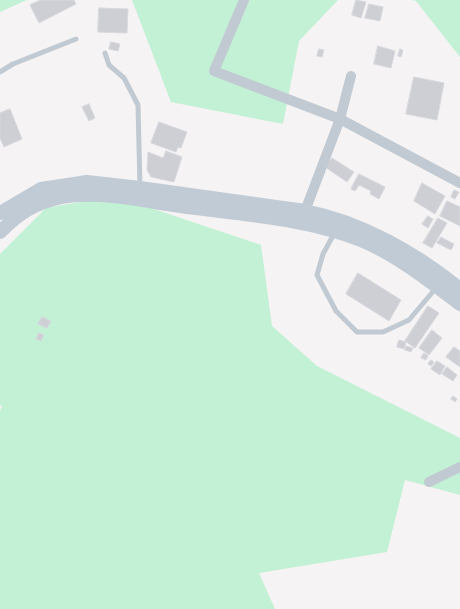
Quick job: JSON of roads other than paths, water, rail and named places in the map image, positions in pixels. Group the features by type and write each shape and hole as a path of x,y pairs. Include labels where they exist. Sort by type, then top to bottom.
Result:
{"street":[{"path":"244,0 214,71 340,118 460,183"},
{"path":"304,211 340,118 351,76"},
{"path":"0,213 41,189 94,183 304,211 326,215 374,234 406,252 460,290"},
{"path":"0,232 16,217 30,207 63,197 80,195 139,200 216,211 336,231 363,241 388,254 437,286 460,304"},
{"path":"429,482 460,467"}],"lane":[{"path":"0,72 13,64 76,39"},
{"path":"105,53 109,65 124,78 138,105 140,188"},
{"path":"336,231 323,254 317,275 336,311 357,332 383,332 409,320 437,286"}]}
